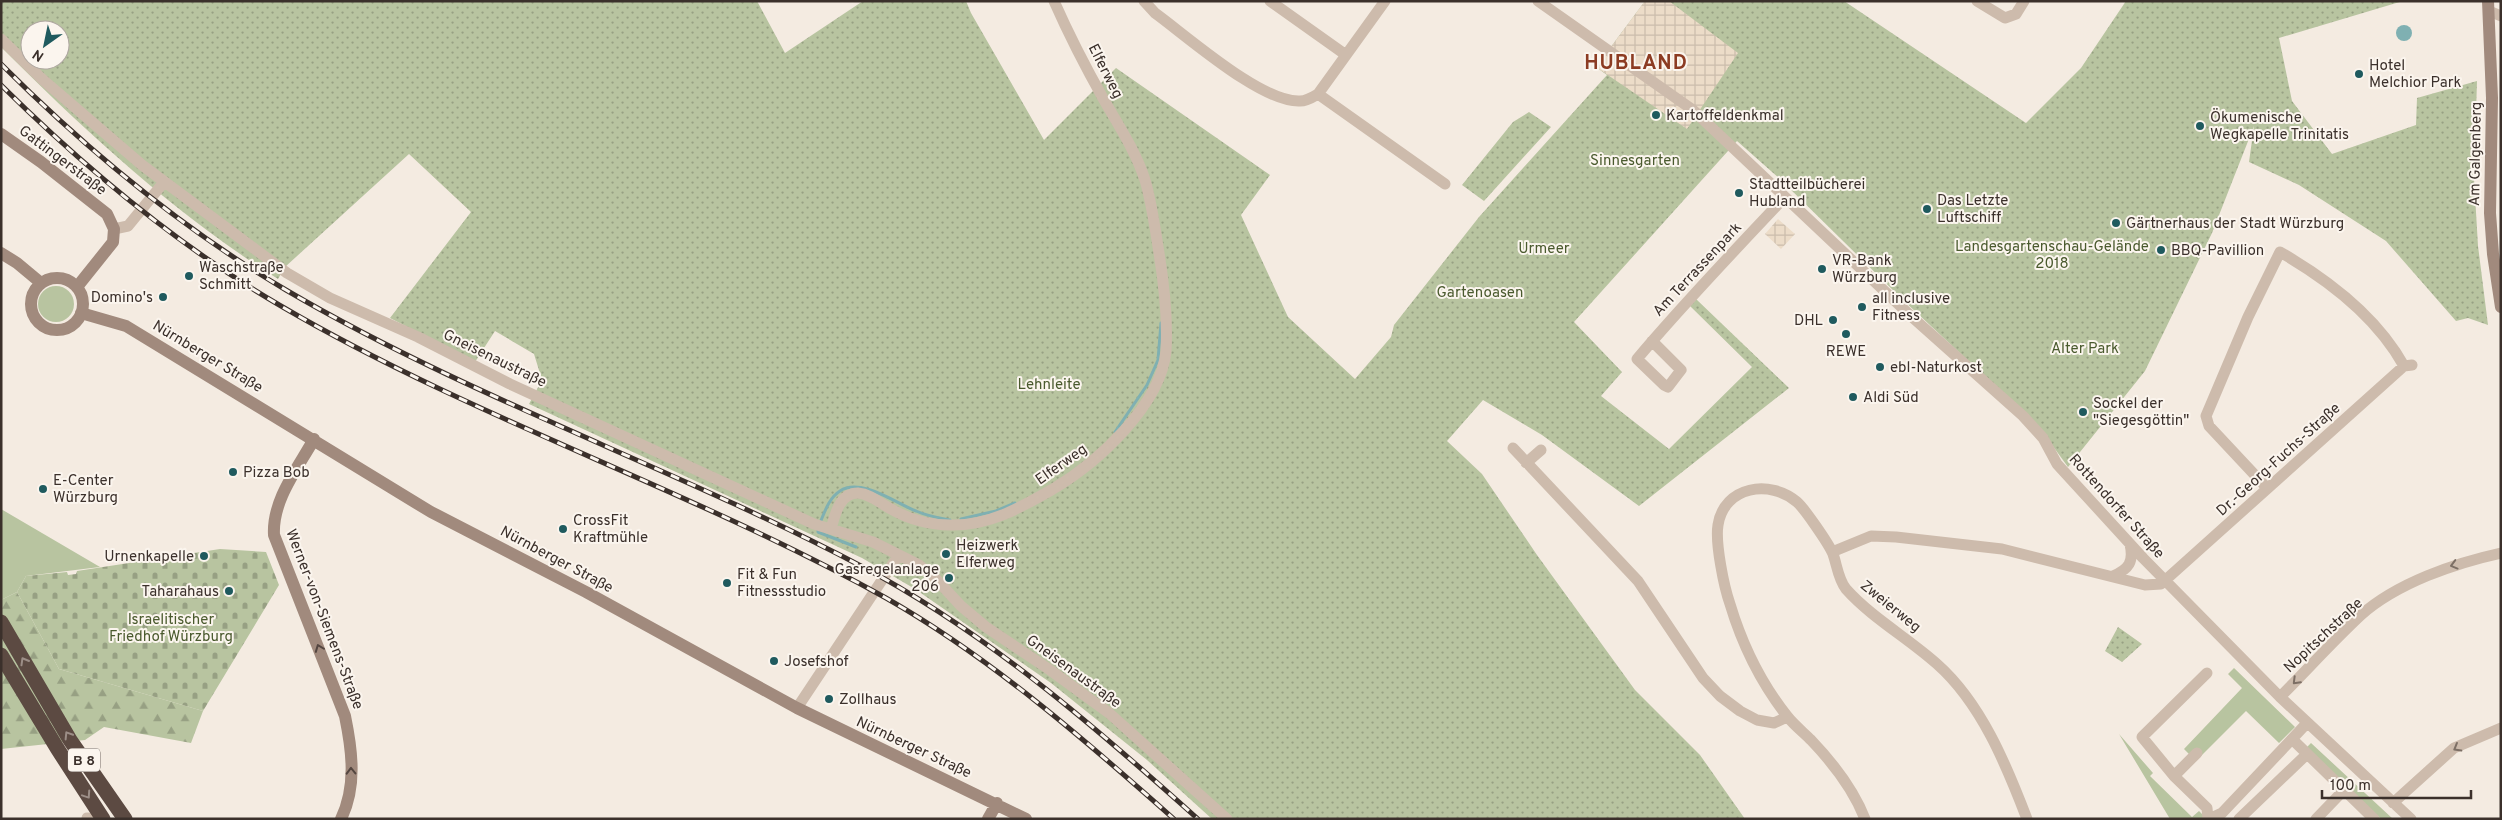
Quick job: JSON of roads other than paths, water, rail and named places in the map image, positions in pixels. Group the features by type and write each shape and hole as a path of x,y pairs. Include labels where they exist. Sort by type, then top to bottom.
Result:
{"highway":[{"name":"B 8","path":"1,622 70,740 125,819"},
{"name":"B 8","path":"1,655 102,819"}],"street":[{"name":"Elferweg","path":"831,529 842,500 857,493 866,495 910,517 927,523 950,525 993,520 1021,508 1071,478 1115,442 1134,420 1158,379 1166,352 1166,311 1161,264 1146,183 1130,146 1054,1"},
{"path":"1144,1 1156,13 1267,94 1303,101 1318,94 1385,1"},
{"path":"1270,1 1346,54"},
{"name":"Rottendorfer Straße","path":"1538,1 1609,53 1693,110 1912,317 2023,416 2043,438 2057,464 2130,544 2280,697 2393,803 2403,816"},
{"path":"1977,1 2005,18 2016,14 2024,1"},
{"name":"Am Galgenberg","path":"2493,9 2490,32 2490,213 2493,254 2501,307"},
{"name":"Gneisenaustraße","path":"1,39 91,124 164,182 287,273 330,298 418,337 510,384 814,524 831,529"},
{"path":"1318,94 1445,184"},
{"name":"Gattingerstraße","path":"1,134 41,162 107,214 114,229"},
{"path":"77,287 113,242 114,229 128,226 164,182"},
{"name":"Am Terrassenpark","path":"1652,341 1785,196"},
{"name":"Dr.-Georg-Fuchs-Straße","path":"2166,581 2267,488 2408,365 2343,294 2280,252 2248,317 2206,416 2210,426 2267,488"},
{"path":"1,253 18,263 41,283"},
{"path":"56,278 71,282 77,287 83,302 81,313 75,323 68,328 53,330 45,328 33,315 30,306 31,297 41,283 56,278"},
{"name":"Nürnberger Straße","path":"81,313 126,326 431,512 586,592 797,708 879,750 998,803 1026,819"},
{"name":"Werner-von-Siemens-Straße","path":"314,439 286,486 273,525 274,535 345,716 351,747 351,781 342,819"},
{"path":"1513,448 1638,581 1703,678 1720,696 1740,711 1757,720 1774,723 1787,717"},
{"path":"1526,463 1541,450"},
{"name":"Zweierweg","path":"1865,819 1858,802 1836,766 1787,717 1761,677 1742,639 1729,602 1717,537 1718,522 1728,503 1741,493 1757,488 1771,489 1788,495 1799,504 1832,552 1844,587 1871,612 1953,679 1970,703 2010,777 2027,819"},
{"path":"797,708 898,556 873,542 831,529"},
{"path":"1832,552 1871,536 1896,537 2002,549 2145,585 2161,584 2166,581"},
{"path":"2113,576 2128,568 2132,560 2130,544"},
{"name":"Nopitschstraße","path":"2280,697 2362,614 2404,588 2446,567 2501,553"},
{"name":"Gneisenaustraße","path":"898,556 919,565 936,579 960,606 986,628 1050,670 1109,713 1227,819"},
{"path":"2208,673 2142,737 2174,776 2207,808 2209,819 2224,816 2307,723"},
{"path":"2393,803 2454,748 2501,728"},
{"path":"2292,739 2306,755 2374,819"},
{"path":"2174,776 2198,753"},
{"path":"2239,819 2306,755"},
{"path":"2316,819 2343,791"},
{"path":"988,819 998,803"},
{"path":"87,818 102,819"}],"water":[{"path":"2404,25 2410,27 2412,33 2410,39 2404,41 2398,39 2396,33 2398,27"}],"waterway":[{"path":"1115,432 1147,385 1158,360 1161,323"},
{"path":"820,523 828,505 836,494 849,488 858,487 879,493 920,513 950,520"},
{"path":"961,519 996,511 1015,503"},
{"path":"818,529 818,532 856,547"}],"railway":[{"path":"1,64 67,127 136,186 209,241 247,266 356,329 427,365 790,530 907,592 952,620 1037,682 1119,749 1198,819"},
{"path":"1,85 66,147 134,204 170,232 243,283 354,347 429,384 736,522 886,598 925,621 1000,673 1106,759 1174,819"}],"place":[{"name":"Hotel Melchior Park","path":"2359,74"},
{"name":"Kartoffeldenkmal","path":"1656,115"},
{"name":"Ökumenische Wegkapelle Trinitatis","path":"2200,126"},
{"name":"Stadtteilbücherei Hubland","path":"1739,193"},
{"name":"Das Letzte Luftschiff","path":"1927,209"},
{"name":"Gärtnerhaus der Stadt Würzburg","path":"2116,223"},
{"name":"BBQ-Pavillion","path":"2161,250"},
{"name":"VR-Bank Würzburg","path":"1822,269"},
{"name":"Waschstraße Schmitt","path":"189,276"},
{"name":"Domino's","path":"163,297"},
{"name":"all inclusive Fitness","path":"1862,307"},
{"name":"DHL","path":"1833,320"},
{"name":"REWE","path":"1846,334"},
{"name":"ebl-Naturkost","path":"1880,367"},
{"name":"Aldi Süd","path":"1853,397"},
{"name":"Sockel der \"Siegesgöttin\"","path":"2083,412"},
{"name":"Pizza Bob","path":"233,472"},
{"name":"E-Center Würzburg","path":"43,489"},
{"name":"CrossFit Kraftmühle","path":"563,529"},
{"name":"Heizwerk Elferweg","path":"946,554"},
{"name":"Urnenkapelle","path":"204,556"},
{"name":"Gasregelanlage 206","path":"949,578"},
{"name":"Fit & Fun Fitnessstudio","path":"727,583"},
{"name":"Taharahaus","path":"229,591"},
{"name":"Josefshof","path":"774,661"},
{"name":"Zollhaus","path":"829,699"}],"district":[{"name":"HUBLAND","path":"1636,62"}],"park label":[{"name":"Sinnesgarten","path":"1635,160"},
{"name":"Urmeer","path":"1544,248"},
{"name":"Landesgartenschau-Gelände 2018","path":"2052,254"},
{"name":"Gartenoasen","path":"1480,292"},
{"name":"Alter Park","path":"2085,348"},
{"name":"Lehnleite","path":"1049,384"},
{"name":"Israelitischer Friedhof Würzburg","path":"171,628"}]}
